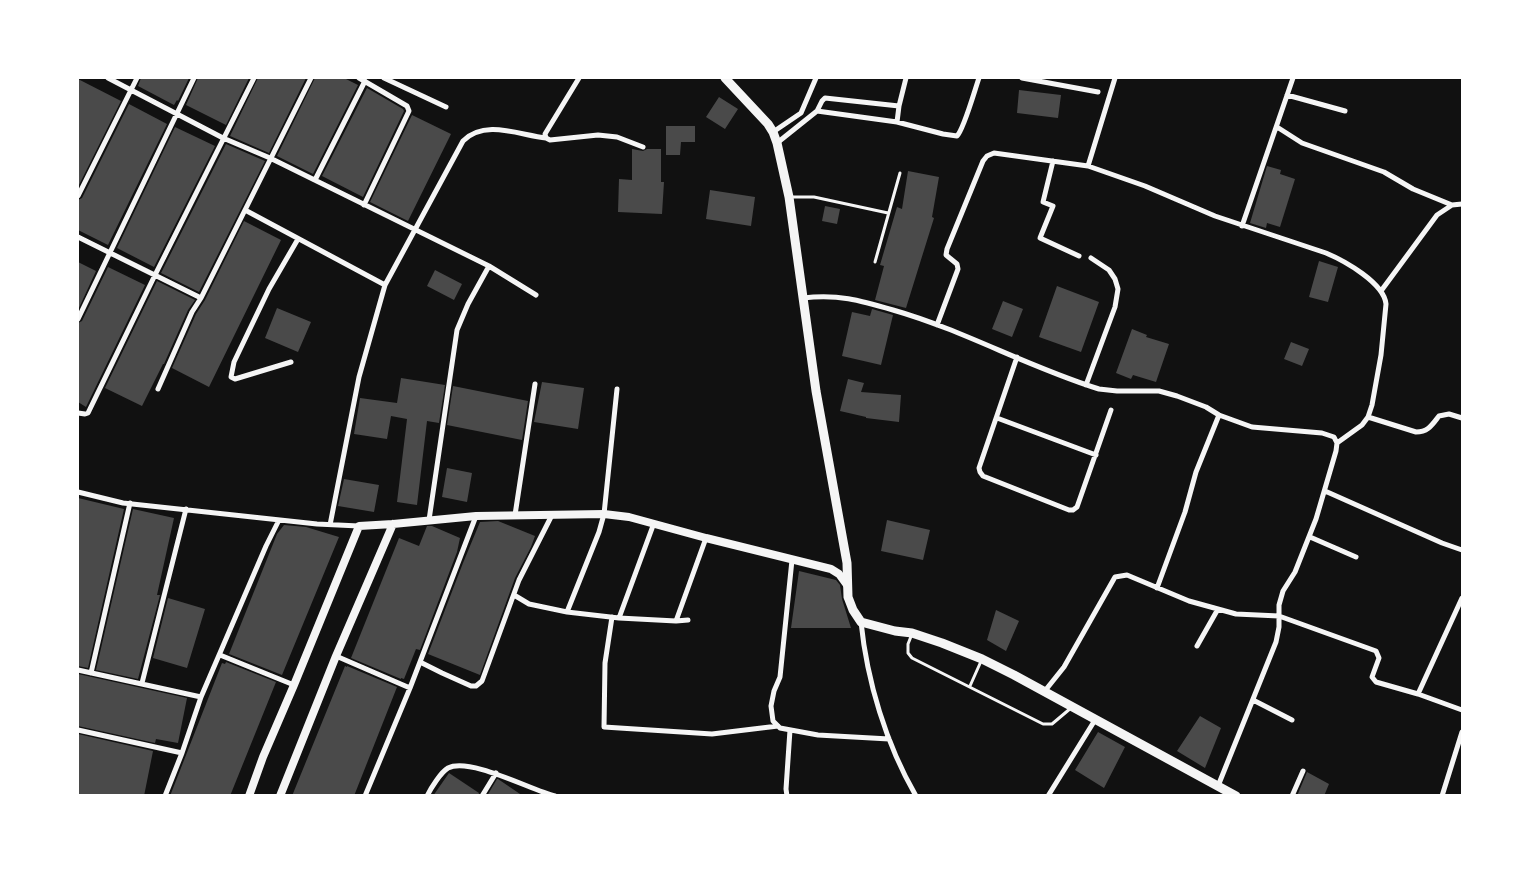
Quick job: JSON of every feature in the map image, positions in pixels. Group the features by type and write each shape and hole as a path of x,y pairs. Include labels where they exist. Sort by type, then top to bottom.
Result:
{"main road":[{"path":"724,78 768,124 777,142 789,197 816,391 847,563 846,585 852,610 861,622 895,631 912,633 982,660 1236,796"}],"street":[{"path":"108,78 223,138 270,158 488,266 536,295"},
{"path":"78,196 137,78"},
{"path":"78,319 194,78"},
{"path":"78,412 88,413 254,78"},
{"path":"158,389 192,312 201,298 310,78"},
{"path":"359,78 407,106 409,111 364,205"},
{"path":"384,78 446,107"},
{"path":"546,138 545,134 579,78"},
{"path":"773,132 801,113 816,78"},
{"path":"897,122 898,106 906,78"},
{"path":"817,111 897,122 956,136 979,78"},
{"path":"1022,78 1098,92"},
{"path":"1088,166 1115,78"},
{"path":"1242,226 1292,78"},
{"path":"315,180 365,81"},
{"path":"1287,94 1345,111"},
{"path":"777,142 817,111 822,101 827,98 898,106"},
{"path":"1277,127 1302,142 1384,172 1413,189 1444,200 1452,205"},
{"path":"330,525 359,377 385,285 463,141 478,132 493,129 550,140 598,135 618,138 643,147"},
{"path":"936,325 958,269 957,264 946,255 947,249 983,161 987,156 994,153 1088,166 1145,186 1242,226 1309,246 1344,261 1359,271 1381,291 1386,299 1372,405 1368,417 1362,425 1338,443 1310,537 1295,572 1283,591 1279,605 1276,642 1218,786"},
{"path":"1053,161 1043,202 1053,206 1040,238 1079,256"},
{"path":"1381,291 1437,215 1452,205 1462,204"},
{"path":"245,210 385,285"},
{"path":"78,237 201,298"},
{"path":"291,362 235,379 231,377 234,362 269,289 298,239"},
{"path":"1086,385 1115,307 1118,289 1115,279 1109,270 1091,258"},
{"path":"429,520 457,330 488,266"},
{"path":"803,298 828,296 855,299 910,315 1099,389 1159,391 1206,407 1219,415 1252,427 1322,433 1334,437 1338,443"},
{"path":"1017,357 979,468 983,476 1073,510 1112,410"},
{"path":"515,515 535,384"},
{"path":"567,612 599,532 604,514 617,389"},
{"path":"1368,417 1416,432 1423,432 1430,428 1438,416 1449,414 1462,418"},
{"path":"1157,588 1185,512 1196,472 1219,415"},
{"path":"997,418 1096,455"},
{"path":"1325,491 1462,550"},
{"path":"78,492 130,504 330,525 393,524 476,516 604,514 629,516 706,538 831,569 839,574 846,585"},
{"path":"91,672 130,504"},
{"path":"142,683 186,509"},
{"path":"420,662 471,686 476,686 482,681 520,580 552,514"},
{"path":"365,796 410,688 476,516"},
{"path":"165,796 201,697 279,520"},
{"path":"619,618 654,523"},
{"path":"280,796 336,656 393,524"},
{"path":"248,796 359,526"},
{"path":"1310,537 1356,557"},
{"path":"676,621 706,538"},
{"path":"792,560 780,677 774,691 771,706 773,721 780,728 818,735 889,739"},
{"path":"1044,692 1064,667 1116,577 1126,575 1189,601 1236,614 1279,616 1376,651 1379,658 1372,677 1376,682 1418,694 1462,710"},
{"path":"514,595 528,604 567,612 619,618 688,620"},
{"path":"1418,694 1462,598"},
{"path":"1198,646 1218,609"},
{"path":"612,617 605,663 604,727 712,734 778,726"},
{"path":"861,622 863,641 872,681 889,739 906,779 916,796"},
{"path":"220,655 294,685"},
{"path":"336,656 410,688"},
{"path":"78,670 201,697"},
{"path":"1254,700 1292,720"},
{"path":"1048,796 1095,720"},
{"path":"78,730 182,753"},
{"path":"787,796 790,730"},
{"path":"1442,796 1462,732"},
{"path":"427,796 447,768 459,765 496,773 541,794 555,796"},
{"path":"1292,796 1303,770"},
{"path":"482,796 496,773"}],"lane":[{"path":"875,262 900,173"},
{"path":"789,197 814,197 888,213"},
{"path":"912,633 908,644 908,653 912,658 1043,724 1052,724 1072,707"},
{"path":"970,686 982,660"}],"building":[{"path":"141,78 189,78 178,101 174,105 138,86"},
{"path":"198,78 249,78 226,125 186,105"},
{"path":"258,78 306,78 269,153 230,136"},
{"path":"315,78 344,78 358,85 313,174 277,156"},
{"path":"78,79 121,101 78,187"},
{"path":"367,88 404,111 363,197 322,176"},
{"path":"1019,90 1061,95 1058,118 1017,113"},
{"path":"719,97 738,109 725,129 706,117"},
{"path":"129,104 167,124 108,245 78,230 78,200 82,198"},
{"path":"412,115 451,134 408,221 370,202"},
{"path":"666,126 695,126 695,142 681,142 680,155 666,155"},
{"path":"175,127 215,146 154,267 117,248"},
{"path":"226,144 265,161 199,292 161,273"},
{"path":"632,149 643,151 647,149 661,149 661,182 664,182 662,214 618,212 619,179 632,180"},
{"path":"1267,166 1281,170 1280,174 1295,179 1280,227 1267,223 1266,228 1250,223"},
{"path":"908,171 939,177 932,217 934,218 906,308 875,300 884,266 880,265 897,207 902,209"},
{"path":"710,190 755,197 751,226 706,219"},
{"path":"825,206 840,209 837,224 822,221"},
{"path":"244,221 281,240 209,387 172,368 196,314 205,300"},
{"path":"1319,261 1338,267 1328,302 1309,297"},
{"path":"78,262 96,271 78,310"},
{"path":"108,267 145,285 86,407 78,402 78,323 82,321"},
{"path":"435,270 462,284 454,300 427,286"},
{"path":"157,281 195,300 188,310 164,364 142,406 105,388"},
{"path":"1057,286 1099,302 1081,352 1039,337"},
{"path":"1003,301 1023,309 1012,337 992,329"},
{"path":"277,308 311,322 298,352 265,338"},
{"path":"872,309 893,315 881,365 842,356 852,312 870,316"},
{"path":"1132,329 1147,335 1146,337 1169,344 1156,382 1133,375 1131,379 1116,373"},
{"path":"1291,342 1309,349 1302,366 1284,359"},
{"path":"401,378 445,385 439,423 427,421 417,505 397,502 407,419 391,416 387,439 354,434 360,398 397,403"},
{"path":"848,379 864,383 861,392 901,395 899,422 866,418 840,411"},
{"path":"542,382 584,388 578,429 534,422"},
{"path":"453,386 528,401 522,440 447,425"},
{"path":"447,468 472,473 467,502 442,497"},
{"path":"344,479 379,485 374,512 338,506"},
{"path":"78,498 124,509 88,668 78,666"},
{"path":"133,509 174,518 157,595 160,595 138,679 96,670"},
{"path":"887,520 930,530 923,560 881,551"},
{"path":"498,521 535,536 515,578 480,675 428,654 480,522"},
{"path":"284,525 306,527 339,537 282,675 229,654 277,534"},
{"path":"427,526 432,526 460,538 457,552 420,650 416,649 404,679 401,679 351,658 399,538 419,546"},
{"path":"799,571 836,580 840,585 842,599 851,628 791,628"},
{"path":"168,598 205,609 187,668 153,658"},
{"path":"996,610 1019,621 1006,651 987,640"},
{"path":"226,662 276,682 230,796 170,796 222,663 225,664"},
{"path":"345,666 397,687 354,796 292,796"},
{"path":"78,674 187,698 178,743 156,739 155,743 78,726"},
{"path":"1200,716 1221,728 1205,768 1177,751"},
{"path":"1098,732 1125,747 1104,788 1075,770"},
{"path":"78,734 153,751 144,796 78,796"},
{"path":"1307,772 1329,784 1324,796 1297,796"},
{"path":"449,773 479,793 478,796 433,796"},
{"path":"498,779 523,796 487,796"}]}
